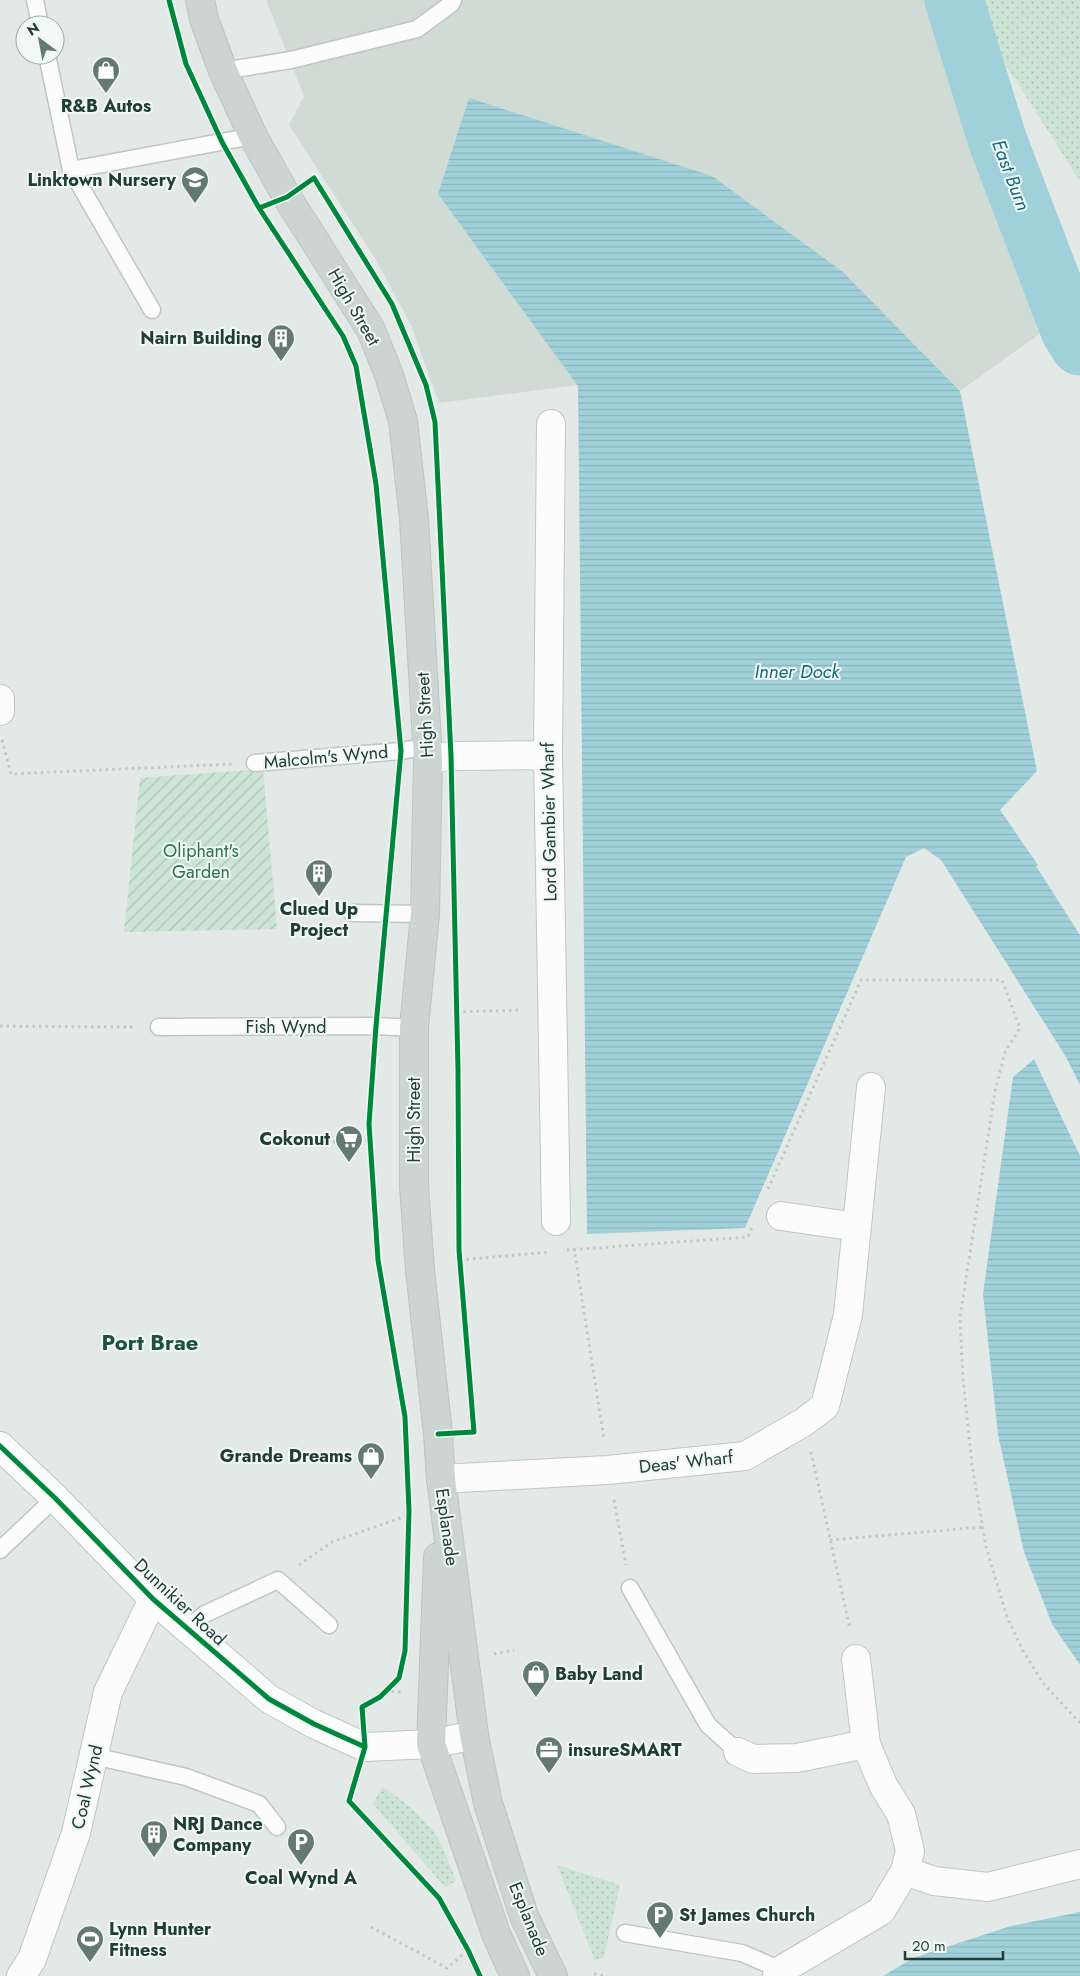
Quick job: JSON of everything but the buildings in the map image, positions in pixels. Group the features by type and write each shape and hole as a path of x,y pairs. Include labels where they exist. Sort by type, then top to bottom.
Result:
{"main road":[{"name":"High Street","path":"200,0 204,19 223,71 253,136 287,196 371,330 389,375 403,421 414,519 427,752 425,914 414,1028 414,1186 420,1270 438,1434 441,1479"},
{"name":"Esplanade","path":"441,1479 474,1735 488,1803 524,1916 553,1976"},
{"name":"Esplanade","path":"441,1479 431,1744 496,1934 515,1976"}],"street":[{"name":"Lord Gambier Wharf","path":"551,424 548,755 556,1220"},
{"path":"0,699 0,711"},
{"path":"427,752 451,756 548,755"},
{"name":"Deas' Wharf","path":"441,1479 608,1470 745,1456 804,1422 825,1406 848,1315 871,1087"},
{"path":"780,1216 857,1227"},
{"name":"Dunnikier Road","path":"0,1446 55,1498 153,1599 269,1699 314,1724 365,1747 431,1744 474,1735"},
{"name":"Coal Wynd","path":"21,1976 32,1959 76,1833 108,1692 153,1599"},
{"path":"779,1973 881,1911 905,1871 910,1851 901,1814 883,1785 866,1744 856,1659"},
{"path":"738,1752 753,1759 796,1758 866,1744"},
{"path":"905,1871 934,1881 988,1887 1080,1864"}],"lane":[{"path":"35,0 38,15"},
{"path":"223,71 291,60 417,29 451,4 453,0"},
{"path":"49,65 71,170 152,310"},
{"path":"71,170 253,136"},
{"name":"Malcolm's Wynd","path":"255,763 401,751 427,752"},
{"path":"352,913 425,914"},
{"name":"Fish Wynd","path":"159,1027 376,1026 414,1028"},
{"path":"0,1550 55,1498"},
{"path":"186,1629 205,1614 278,1580 329,1624"},
{"path":"630,1588 708,1725 738,1752"},
{"path":"94,1756 186,1777 259,1804 277,1827"},
{"path":"625,1933 742,1953 779,1973"},
{"path":"496,1934 499,1976"}],"path":[{"path":"0,732 11,774 255,763"},
{"path":"457,1002 457,1021"},
{"path":"457,1012 552,1009"},
{"path":"0,1026 159,1027"},
{"path":"370,1132 371,1149"},
{"path":"307,1143 370,1140"},
{"path":"556,1220 575,1250 608,1470 630,1588"},
{"path":"459,1250 460,1269"},
{"path":"804,1422 856,1659"},
{"path":"278,1580 332,1542 409,1513 409,1524"},
{"path":"830,1540 983,1528"},
{"path":"380,1697 392,1684"},
{"path":"371,1927 447,1968 468,1950"},
{"path":"464,1943 472,1959"},
{"path":"594,1974 607,1976"}],"shaded area":[{"path":"266,0 927,0 1046,329 960,391 843,272 438,194 578,385 439,403 411,325 375,258 289,125 304,96"}],"green space":[{"path":"983,0 1080,0 1080,181 986,34"},
{"name":"Oliphant's Garden","path":"263,769 277,929 124,932 140,778"},
{"path":"382,1787 399,1798 430,1827 441,1844 456,1881 445,1887 373,1804"},
{"path":"557,1865 620,1885 604,1957 595,1961"}],"water":[{"name":"Inner Dock","path":"469,98 712,176 843,272 960,391 1037,771 1000,810 1038,865 1036,866 1080,935 1080,1085 1066,1057 941,860 924,848 906,857 745,1228 587,1234 578,386 438,194"},
{"path":"1034,1059 1080,1156 1080,1665 1052,1624 1024,1552 998,1435 983,1294 1013,1077"},
{"path":"1080,1912 1080,1976 883,1976 913,1958 1011,1926"}],"waterway":[{"name":"East Burn","path":"954,0 998,142 1070,330 1080,346"}],"cycle path":[{"path":"169,0 186,64 222,142 259,208 287,197 314,178 392,304 426,385 435,422 451,756 458,1070 459,1250 474,1432 438,1434"},
{"path":"259,208 343,336 356,366 376,484 401,751 369,1124 378,1260 405,1417 409,1511 405,1651 399,1678 380,1697 362,1707 365,1747 349,1801 439,1898 480,1976"},
{"path":"0,1446 55,1498 153,1599 269,1699 314,1724 365,1747"}],"place":[{"name":"R&B Autos","path":"106,94"},
{"name":"Linktown Nursery","path":"195,204"},
{"name":"Nairn Building","path":"281,362"},
{"name":"Clued Up Project","path":"319,897"},
{"name":"Cokonut","path":"349,1163"},
{"name":"Grande Dreams","path":"371,1480"},
{"name":"Baby Land","path":"536,1698"},
{"name":"insureSMART","path":"549,1774"},
{"name":"NRJ Dance Company","path":"154,1858"},
{"name":"Coal Wynd A","path":"301,1866"},
{"name":"St James Church","path":"660,1939"},
{"name":"Lynn Hunter Fitness","path":"90,1963"}],"district":[{"name":"Port Brae","path":"150,1342"}]}
